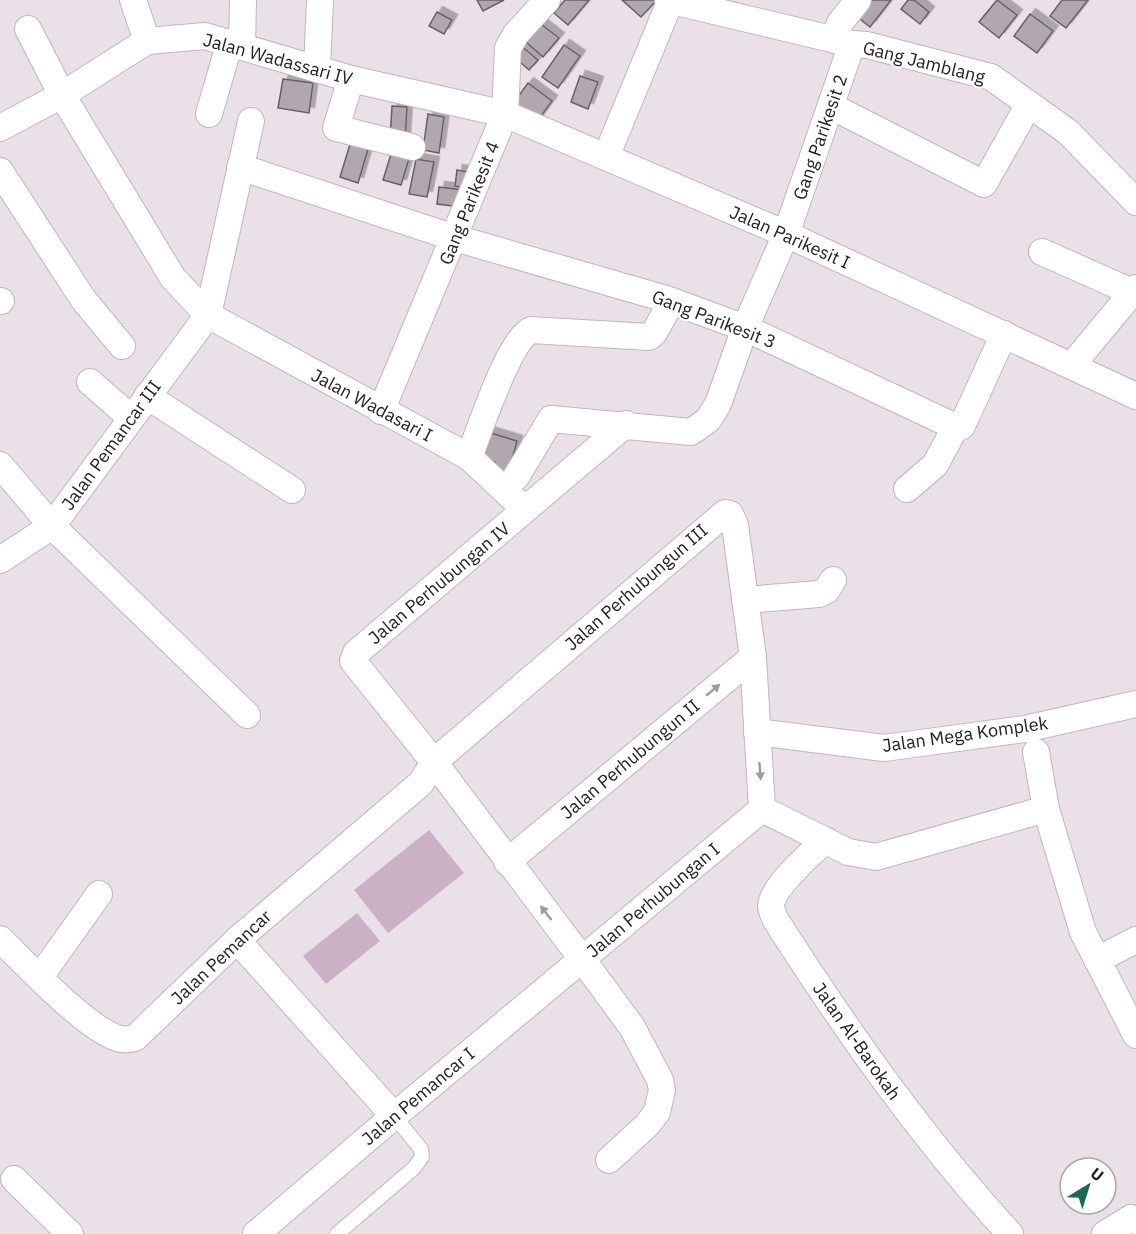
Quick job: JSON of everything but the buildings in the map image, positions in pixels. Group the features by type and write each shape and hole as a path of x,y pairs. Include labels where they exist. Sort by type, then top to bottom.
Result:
{"street":[{"path":"133,0 147,41"},
{"path":"209,114 236,44 243,0"},
{"path":"317,69 320,0"},
{"name":"Gang Parikesit 4","path":"381,411 505,114 508,48 530,17 548,0"},
{"name":"Gang Parikesit 2","path":"516,477 550,419 626,424 691,432 708,420 718,404 745,328 786,234 831,106 843,42 840,23 858,0"},
{"path":"606,157 669,1"},
{"name":"Gang Jamblang","path":"669,1 748,9 843,42 867,45 991,77 1068,132 1136,202"},
{"name":"Jalan Wadasari I","path":"28,29 62,95 173,278 208,315 469,457 518,503 521,513"},
{"name":"Jalan Wadassari IV","path":"0,128 62,95 147,41 205,36 351,79 505,114"},
{"path":"351,79 336,128 412,147"},
{"path":"831,106 984,184 1029,104"},
{"name":"Jalan Parikesit I","path":"505,114 786,234 1136,396"},
{"path":"208,315 251,121"},
{"name":"Gang Parikesit 3","path":"240,167 455,238 672,301 745,328 958,428"},
{"path":"0,171 83,300 122,346"},
{"path":"1042,252 1134,290 1072,365"},
{"path":"469,457 512,350 525,333 531,330 649,337 654,333 672,301"},
{"name":"Jalan Pemancar III","path":"0,560 51,526 208,315"},
{"path":"907,489 935,465 958,428 1004,334"},
{"path":"90,382 131,418"},
{"path":"147,396 292,490"},
{"name":"Jalan Perhubungan IV","path":"434,762 355,665 354,657 626,424"},
{"path":"0,465 51,526 247,715"},
{"name":"Jalan Perhubungun III","path":"434,762 724,513 732,517 735,525 753,657 762,809"},
{"path":"745,600 819,594 827,590 833,580"},
{"name":"Jalan Perhubungun II","path":"507,862 753,657"},
{"name":"Jalan Mega Komplek","path":"757,732 884,748 1024,729 1136,704"},
{"path":"1036,752 1046,809 1083,932 1136,1035"},
{"name":"Jalan Perhubungan I","path":"434,762 582,959 762,809"},
{"name":"Jalan Pemancar","path":"0,939 100,1029 121,1040 135,1038 237,940 421,783 434,762"},
{"path":"762,809 848,852 876,857 1046,809"},
{"name":"Jalan Al-Barokah","path":"825,840 774,895 771,906 775,919 905,1110 1010,1234"},
{"path":"40,977 99,894"},
{"path":"237,940 394,1116"},
{"path":"1097,960 1136,940"},
{"path":"582,959 632,1027 660,1080 662,1090 657,1112 647,1125 609,1160"},
{"name":"Jalan Pemancar I","path":"256,1234 582,959"},
{"path":"14,1179 70,1234"},
{"path":"1105,1234 1134,1215"}],"lane":[{"path":"337,1234 414,1168 422,1157 421,1149 394,1116"}],"shaded area":[{"path":"429,830 464,873 388,933 354,890"},
{"path":"357,913 380,941 326,984 303,956"}]}
